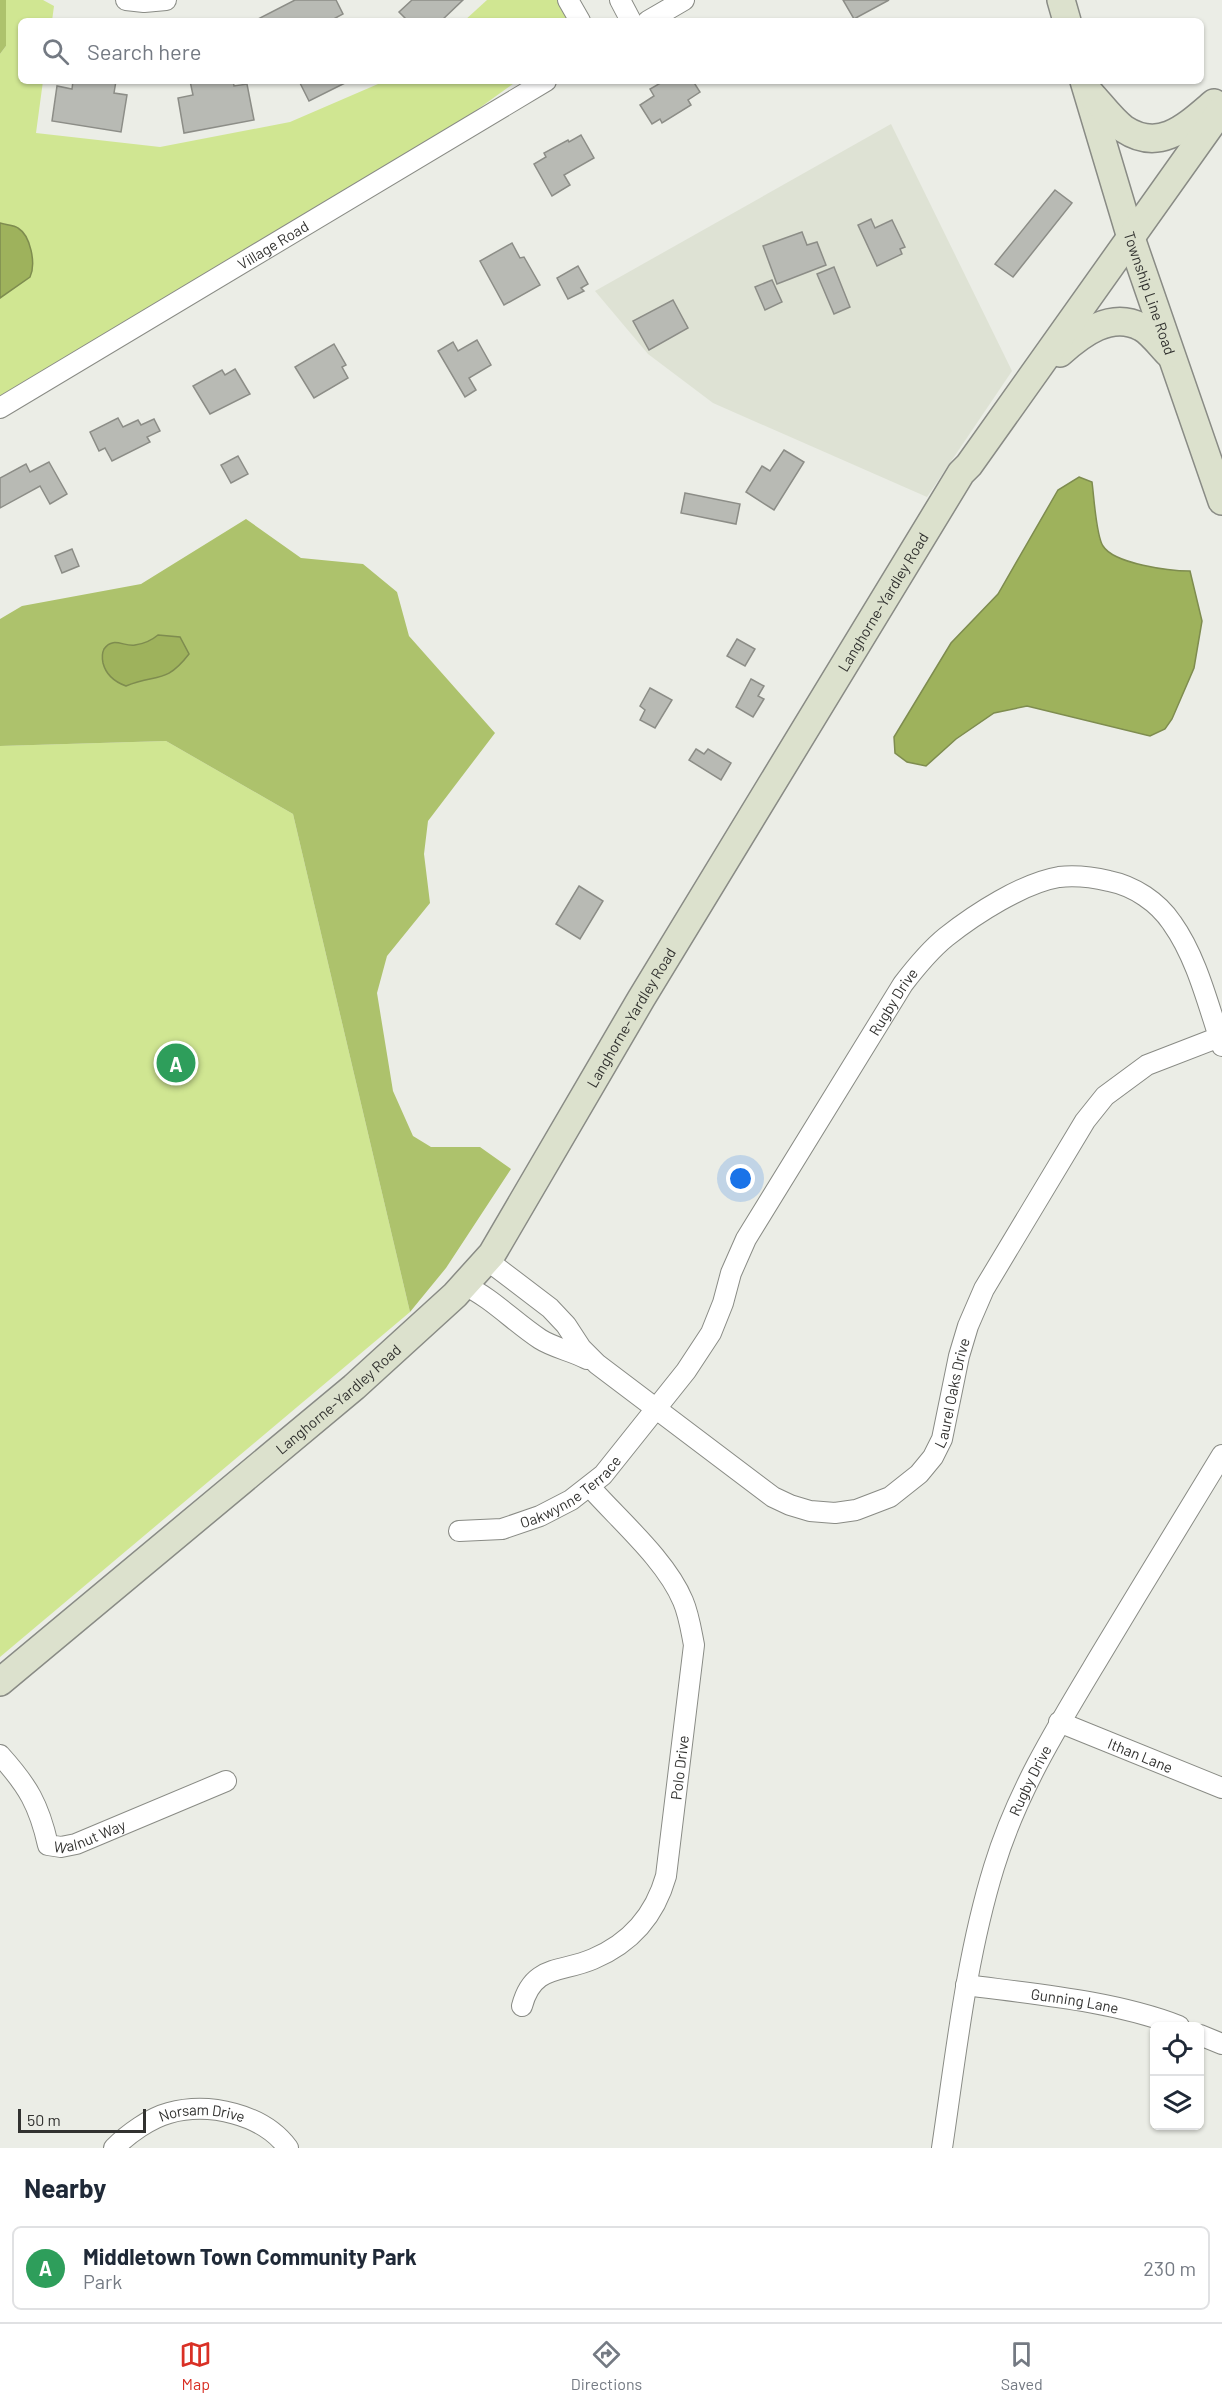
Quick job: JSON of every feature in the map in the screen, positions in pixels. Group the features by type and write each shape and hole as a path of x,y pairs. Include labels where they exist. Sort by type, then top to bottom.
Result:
{"main road":[{"path":"1060,0 1066,18"},
{"path":"1086,85 1123,128 1138,135 1158,139 1172,135 1222,97"},
{"name":"Township Line Road","path":"1086,85 1131,238 1222,501"},
{"name":"Langhorne-Yardley Road","path":"0,1682 354,1387 464,1286 487,1260 641,999 933,516 961,473 969,465 1222,109"},
{"path":"1031,377 1083,332 1114,323 1128,323 1142,327 1173,358"}],"street":[{"path":"126,0 144,2 166,0"},
{"path":"568,0 578,18"},
{"path":"620,0 629,18"},
{"path":"653,18 684,0"},
{"name":"Village Road","path":"0,408 541,84"},
{"name":"Rugby Drive","path":"656,1409 686,1371 711,1333 723,1303 731,1273 746,1239 896,994 925,957 946,937 970,920 1013,894 1043,881 1086,876 1122,884 1139,892 1172,922 1186,947 1221,1040"},
{"name":"Laurel Oaks Drive","path":"487,1260 550,1308 566,1325 581,1348 597,1364 747,1479 790,1505 810,1511 836,1513 856,1510 890,1497 919,1474 938,1448 946,1422 959,1356 968,1326 984,1288 1085,1121 1105,1096 1147,1065 1221,1040"},
{"name":"Laurel Oaks Drive","path":"464,1286 487,1298 541,1339 571,1350 597,1364"},
{"name":"Oakwynne Terrace","path":"459,1531 501,1529 524,1522 571,1500 590,1487 624,1450 656,1409"},
{"name":"Rugby Drive","path":"942,2148 966,1984 979,1920 994,1866 1030,1776 1059,1722 1222,1455"},
{"name":"Polo Drive","path":"522,2006 525,1993 551,1970 593,1959 629,1938 652,1912 666,1876 694,1645 688,1614 682,1598 658,1561 590,1487"},
{"name":"Ithan Lane","path":"1059,1722 1222,1788"},
{"name":"Walnut Way","path":"0,1755 31,1793 41,1815 48,1845 61,1847 76,1844 226,1781"},
{"name":"Gunning Lane","path":"966,1984 1065,1999 1165,2022"},
{"path":"1204,2037 1222,2044"},
{"name":"Norsam Drive","path":"114,2148 141,2127 168,2113 217,2110 242,2116 264,2126 288,2148"}],"shaded area":[{"path":"0,0 6,0 6,46 0,54"},
{"path":"6,0 43,0 54,6 52,18 18,18 18,84 43,84 36,133 160,147 290,122 378,84 513,84 460,122 0,396 0,54 6,46"},
{"path":"487,0 558,0 569,18 467,18"},
{"path":"891,124 1012,371 927,497 713,403 648,354 595,291"},
{"path":"0,223 16,227 26,237 31,251 32,271 30,277 0,298"},
{"path":"1079,477 1092,482 1099,534 1103,546 1109,552 1130,562 1170,570 1190,571 1202,621 1194,668 1172,719 1165,729 1150,736 1027,706 994,713 956,739 926,766 907,762 895,753 894,737 951,643 998,594 1058,490"},
{"path":"246,519 301,558 363,564 397,592 409,636 495,733 428,821 424,854 430,903 387,956 377,993 393,1091 413,1136 431,1147 480,1147 511,1169 446,1268 410,1312 293,814 166,741 0,746 0,619 22,606 141,584"},
{"path":"158,635 180,637 189,654 181,664 167,674 126,686 115,680 104,667 102,657 107,645 111,643 138,644 147,642"},
{"path":"166,741 293,814 410,1312 0,1657 0,746"}],"building":[{"path":"295,0 336,0 343,14 336,18 260,18"},
{"path":"412,0 463,0 444,18 405,18 399,12"},
{"path":"843,0 889,0 856,18 853,18"},
{"path":"73,84 116,84 114,93 127,95 121,132 52,121 57,86 72,89"},
{"path":"191,84 234,84 234,86 247,84 254,120 184,133 178,98 193,95"},
{"path":"300,84 343,84 309,101"},
{"path":"659,84 695,84 700,92 688,100 691,105 662,123 660,119 652,124 640,105 654,96 650,89"},
{"path":"581,135 594,158 564,175 570,185 552,196 534,164 546,157 544,153"},
{"path":"1055,190 1072,203 1013,277 995,264"},
{"path":"871,219 875,228 892,220 905,247 900,249 902,254 877,266 858,225"},
{"path":"802,232 807,245 817,242 826,265 777,284 763,246"},
{"path":"512,243 520,258 524,257 540,285 504,305 480,261"},
{"path":"578,266 588,284 581,288 584,291 568,299 557,278"},
{"path":"834,267 850,307 834,314 817,274"},
{"path":"772,280 782,302 765,310 755,287"},
{"path":"673,300 688,328 649,350 633,321"},
{"path":"477,340 491,365 469,378 476,390 465,397 438,351 453,342 458,351"},
{"path":"334,344 346,365 342,367 348,378 314,398 295,367"},
{"path":"235,369 250,394 210,414 193,386 222,370 225,375"},
{"path":"118,418 123,427 138,420 141,425 154,419 160,431 147,437 150,442 112,461 105,448 99,451 90,432"},
{"path":"784,450 804,462 774,510 746,492 762,466 770,471"},
{"path":"238,456 248,474 231,483 221,465"},
{"path":"49,462 67,494 50,504 40,486 0,508 0,478 26,464 30,472"},
{"path":"685,493 740,504 736,524 681,513"},
{"path":"72,549 79,566 62,573 55,556"},
{"path":"737,639 755,649 745,666 727,656"},
{"path":"751,679 764,686 758,696 764,699 753,717 736,707"},
{"path":"650,688 672,700 655,728 640,720 645,710 640,706"},
{"path":"696,749 704,754 708,749 731,763 721,780 689,760"},
{"path":"579,886 603,901 580,939 556,924"}],"place":[{"name":"Middletown Town Community Park","path":"176,1063"}]}
